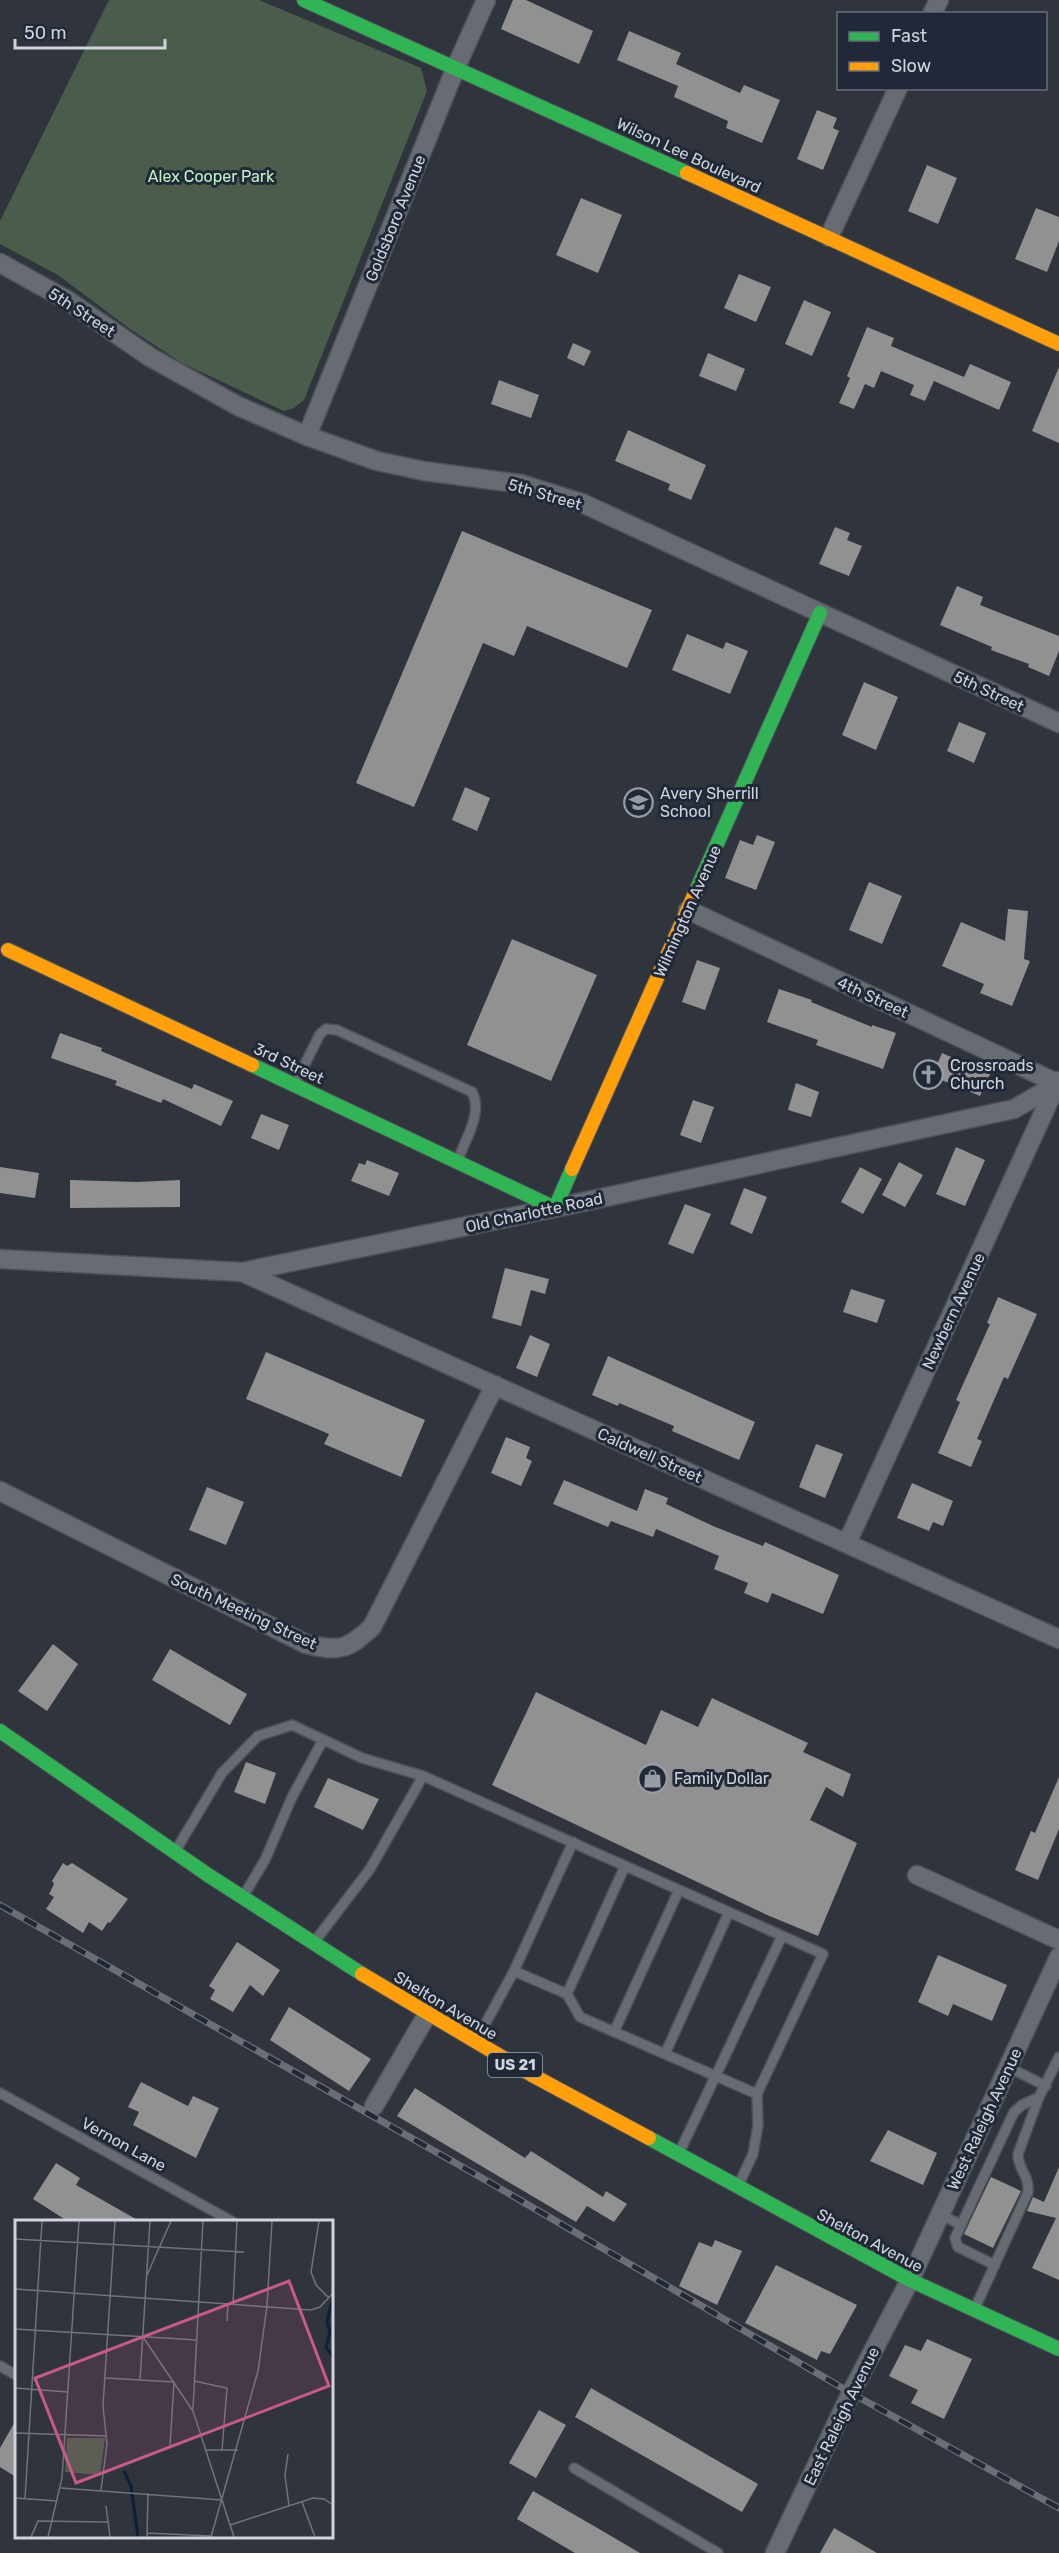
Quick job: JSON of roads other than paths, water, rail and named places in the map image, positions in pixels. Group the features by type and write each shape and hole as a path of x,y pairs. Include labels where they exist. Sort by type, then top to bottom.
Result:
{"street":[{"name":"Wilson Lee Boulevard","path":"304,0 456,67 1059,344"},
{"name":"Goldsboro Avenue","path":"307,436 456,67 486,0"},
{"path":"829,237 897,90"},
{"name":"5th Street","path":"0,263 67,300 150,357 238,406 307,436 377,461 424,471 521,484 582,503 1059,723"},
{"name":"Wilmington Avenue","path":"555,1208 820,614"},
{"name":"4th Street","path":"688,910 1058,1083"},
{"name":"3rd Street","path":"8,950 555,1208"},
{"name":"Old Charlotte Road","path":"0,1259 242,1272 555,1208 1014,1109 1058,1083"},
{"name":"Newbern Avenue","path":"847,1543 1058,1083"},
{"name":"Caldwell Street","path":"242,1272 1059,1639"},
{"name":"South Meeting Street","path":"0,1491 306,1644 330,1650 354,1644 372,1627 495,1385"},
{"name":"Shelton Avenue","path":"0,1731 243,1897 476,2042 678,2155 910,2280 1058,2345"},
{"path":"917,1875 1059,1940"},
{"name":"West Raleigh Avenue","path":"910,2280 1008,2067 1052,1988 1059,1957"},
{"path":"374,2106 428,2013"},
{"name":"East Raleigh Avenue","path":"774,2553 851,2393 910,2280"}],"lane":[{"path":"295,1084 320,1034 326,1029 337,1030 472,1092 477,1101 476,1113 457,1161"},
{"path":"175,1852 222,1773 258,1736 292,1725 362,1758 423,1776 823,1954 757,2094 758,2125 753,2154 737,2187"},
{"path":"243,1897 265,1860 292,1797 324,1740"},
{"path":"314,1942 370,1869 423,1776"},
{"path":"476,2042 514,1971 573,1842"},
{"path":"567,1994 625,1866"},
{"path":"614,2032 679,1890"},
{"path":"665,2054 729,1912"},
{"path":"678,2155 782,1936"},
{"path":"514,1971 567,1994 580,2017 757,2094"},
{"path":"974,2310 1028,2192 1028,2179 1018,2162 1018,2154 1039,2097 1059,2057"},
{"path":"1008,2067 1046,2086"},
{"name":"Vernon Lane","path":"0,2093 229,2220"},
{"path":"995,2265 958,2247 955,2238 959,2224 1014,2112 1022,2105 1039,2097"},
{"path":"976,2137 996,2148"},
{"path":"940,2214 959,2224"},
{"path":"0,2366 15,2374"},
{"path":"574,2468 717,2553"}],"railway":[{"path":"0,1905 489,2182 851,2393 1059,2508"}],"place":[{"name":"Avery Sherrill School","path":"639,802"},
{"name":"Crossroads Church","path":"929,1074"},
{"name":"Family Dollar","path":"653,1778"}],"park label":[{"name":"Alex Cooper Park","path":"211,176"}]}
